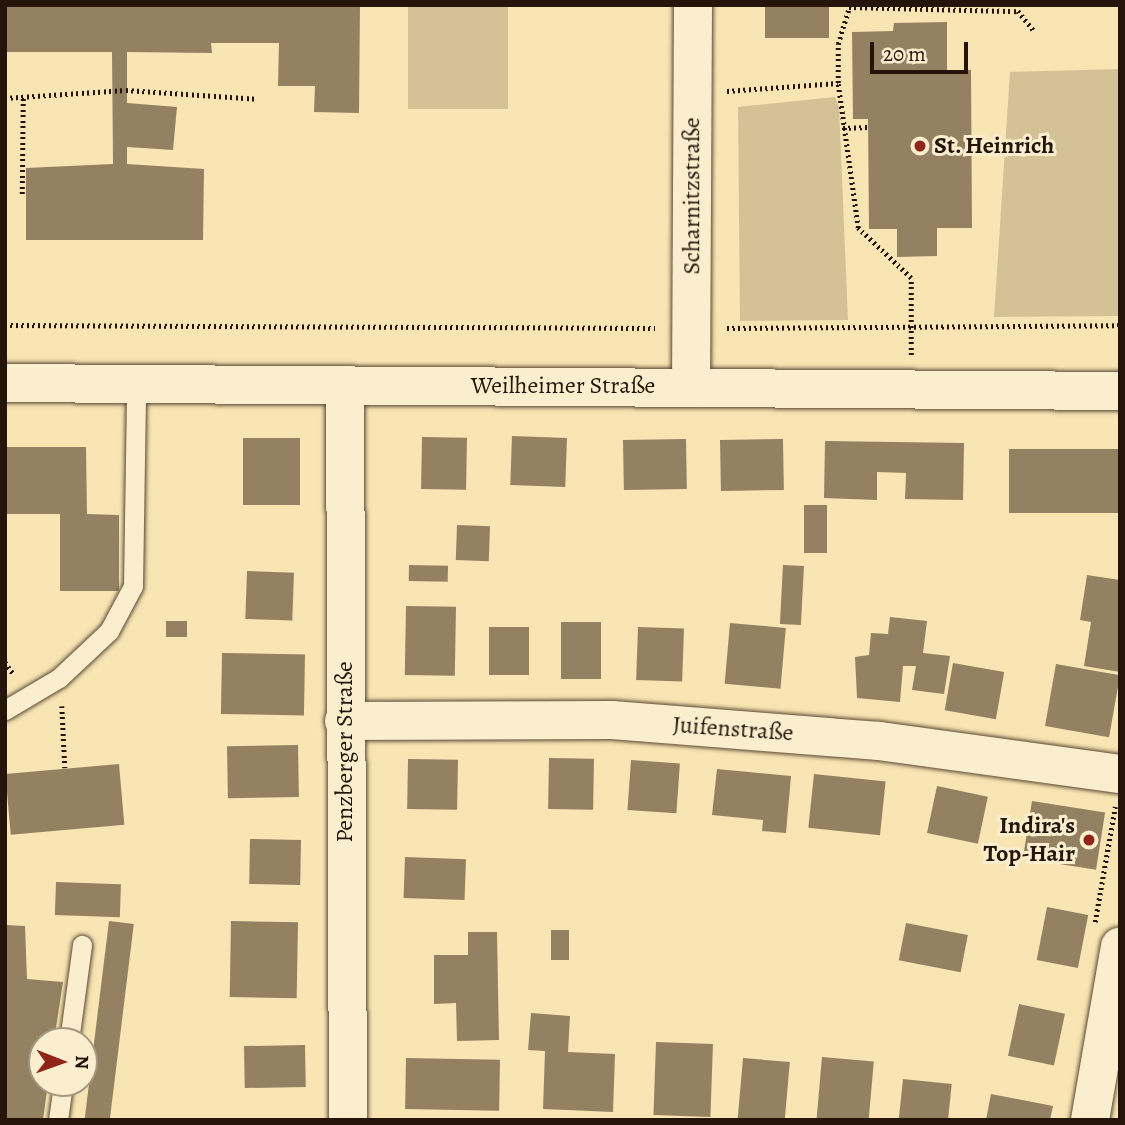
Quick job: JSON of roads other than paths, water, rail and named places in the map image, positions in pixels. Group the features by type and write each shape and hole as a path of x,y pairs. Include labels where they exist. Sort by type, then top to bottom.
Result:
{"street":[{"name":"Scharnitzstraße","path":"691,387 693,5"},
{"name":"Weilheimer Straße","path":"5,383 1120,391"},
{"name":"Penzberger Straße","path":"345,385 344,721 348,1120"},
{"name":"Juifenstraße","path":"344,721 612,720 879,741 1120,774"},
{"path":"1090,1120 1120,947"}],"lane":[{"path":"5,710 59,678 109,631 133,586 136,384"},
{"path":"71,1027 82,945"},
{"path":"58,1120 61,1097"}],"place":[{"name":"St. Heinrich","path":"920,146"},
{"name":"Indira's Top-Hair","path":"1089,840"}]}
